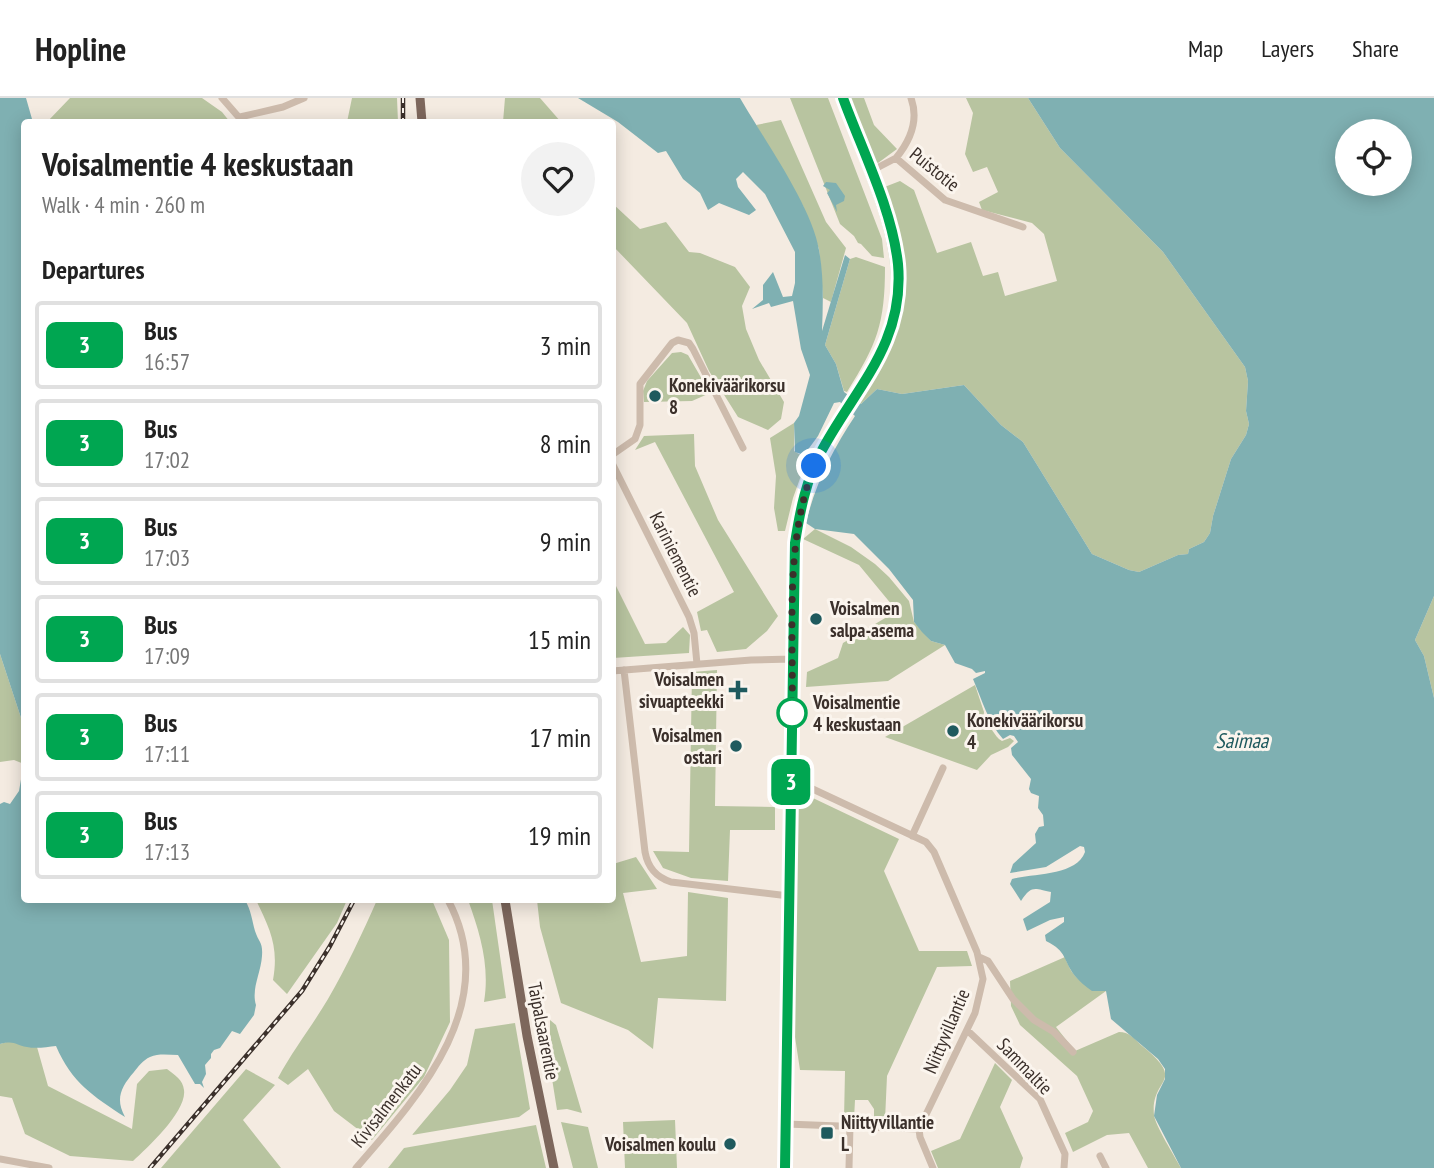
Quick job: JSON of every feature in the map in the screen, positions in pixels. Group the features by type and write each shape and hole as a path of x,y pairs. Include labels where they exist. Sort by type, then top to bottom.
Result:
{"main road":[{"path":"419,98 422,119"},
{"name":"Taipalsaarentie","path":"505,903 527,1036 554,1168"}],"street":[{"path":"222,98 241,119"},
{"path":"245,119 304,98"},
{"path":"785,1168 795,543 802,503 814,466 885,346 895,312 898,284 893,237 843,98"},
{"path":"896,158 907,143 914,122 911,98"},
{"name":"Puistotie","path":"870,171 896,158 945,200 1023,227"},
{"path":"616,451 635,439 640,425 640,384 672,343 678,340 689,342 743,448"},
{"name":"Kariniementie","path":"616,471 689,617 694,633 696,664"},
{"path":"616,671 792,659"},
{"path":"624,670 645,852 650,868 657,875 671,881 789,896"},
{"path":"912,836 943,768"},
{"name":"Niittyvillantie","path":"791,781 926,842 934,852 979,957 982,989 967,1030 919,1129"},
{"name":"Kivisalmenkatu","path":"356,1168 419,1094 438,1065 456,1023 462,1005 466,962 464,941 449,903"},
{"path":"979,957 988,961 1020,1006 1034,1020 1054,1032 1073,1052"},
{"name":"Sammaltie","path":"967,1030 1040,1099 1065,1154 1064,1168"},
{"path":"786,1124 919,1129 933,1168"},
{"path":"849,1168 850,1125"},
{"path":"1100,1156 1106,1168"},
{"path":"0,1159 49,1168"}],"green space":[{"path":"70,98 202,98 228,119 50,119"},
{"path":"352,98 397,98 398,119 348,119"},
{"path":"505,98 540,98 558,119 503,119"},
{"path":"790,98 828,98 882,239 884,258 872,256 840,224"},
{"path":"848,98 864,98 874,125 897,149 878,163 874,161"},
{"path":"966,98 1028,98 1060,148 1163,252 1245,367 1249,424 1246,435 1231,459 1210,533 1204,542 1189,549 1188,554 1178,555 1139,572 1092,554 1023,442 1001,425 964,385 902,394 877,389 861,404 858,402 886,358 902,307 901,261 882,188 900,181 914,190 937,253 971,242 983,276 998,272 1005,296 1057,281 1044,234 1032,223 982,210 979,202 998,192 987,167 973,172 965,154 973,113"},
{"path":"781,120 826,222 846,248 831,302 823,298 819,249 803,206 756,125"},
{"path":"851,138 866,170 886,231 894,279 893,300 881,343 856,392 854,391 872,360 885,327 891,278 884,231"},
{"path":"616,207 640,229 666,222 689,252 700,253 735,267 750,287 742,306 746,329 759,360 784,402 781,419 768,430 738,417 709,371 687,323 616,249"},
{"path":"856,257 885,267 885,287 877,333 866,360 847,392 844,391 836,364 825,345 850,259"},
{"path":"681,352 688,355 710,393 692,401 644,402 643,391 647,381 672,353"},
{"path":"794,423 794,451 807,459 785,531 778,531 774,508 776,476 770,438"},
{"path":"694,434 695,466 718,520 778,616 767,631 746,649 717,652 707,630 701,631 697,612 734,592 655,442 635,450 644,436"},
{"path":"815,529 851,547 875,564 909,601 914,622 931,641 945,645 888,681 806,687 807,672 838,658 843,643 897,611 859,565 803,539"},
{"path":"616,586 645,644 666,643 683,627 690,635 689,653 616,658"},
{"path":"1434,596 1434,698 1424,656 1415,640"},
{"path":"0,654 21,718 21,763 14,760 0,762"},
{"path":"717,670 715,806 775,807 775,830 730,830 728,881 691,878 663,868 653,851 689,852 692,672"},
{"path":"975,685 984,712 983,722 1002,741 1010,738 1014,741 991,755 977,770 885,737"},
{"path":"794,789 899,839 884,871 919,951 967,951 972,966 937,967 887,1076 885,1120 874,1120 874,1109 868,1100 855,1100 854,1119 844,1119 845,1071 800,1070 792,1017"},
{"path":"636,857 657,889 623,893 641,962 687,956 688,892 728,898 726,1001 658,998 653,1049 628,1030 561,1003 540,927 537,903 616,903 616,863"},
{"path":"257,903 346,903 337,923 287,994 273,980 274,948"},
{"path":"376,903 433,903 449,940 450,1022 424,1077 372,1140 334,1111 308,1069 288,1085 278,1078 322,1009"},
{"path":"469,903 492,903 506,998 484,1002 486,976"},
{"path":"1065,957 1080,980 1106,991 1056,1027 1075,1051 1123,1032 1131,1036 1163,1067 1164,1080 1154,1102 1154,1115 1181,1168 1148,1168 1129,1133 1107,1135 1073,1152 1065,1133 1088,1122 1093,1111 1077,1076 1020,1025 1011,1006 1010,981"},
{"path":"550,1020 556,1025 582,1113 567,1109 557,1110 550,1066"},
{"path":"515,1023 530,1109 519,1117 412,1135 467,1065 475,1029"},
{"path":"10,1041 37,1047 48,1086 132,1129 137,1084 149,1071 167,1069 173,1073 182,1083 183,1099 165,1128 133,1161 70,1156 25,1134 12,1098 0,1096 0,1044"},
{"path":"995,1063 1012,1080 1000,1107 1023,1158 1020,1168 938,1168 931,1151 960,1139"},
{"path":"246,1069 275,1085 243,1120 281,1168 161,1168"},
{"path":"675,1120 677,1168 625,1168 623,1122"},
{"path":"561,1122 588,1127 598,1168 573,1168"},
{"path":"536,1125 546,1168 388,1168 404,1148"}],"water":[{"path":"0,98 26,98 32,119 21,119 21,718 0,654"},
{"name":"Saimaa","path":"578,98 740,98 786,172 815,232 822,270 822,331 845,255 850,259 825,345 836,364 844,392 861,404 877,389 902,394 964,385 1001,425 1023,442 1092,554 1139,572 1178,555 1188,554 1189,549 1204,542 1210,533 1231,459 1246,435 1249,424 1245,367 1163,252 1060,148 1028,98 1434,98 1434,596 1415,640 1424,656 1434,698 1434,1168 1181,1168 1154,1116 1157,1095 1165,1079 1165,1069 1158,1059 1111,1019 1106,991 1092,991 1085,986 1075,976 1061,952 1046,941 1045,935 1064,922 1064,917 1050,920 1027,931 1023,919 1050,902 1051,892 1031,890 1021,901 1010,884 1012,879 1064,870 1080,860 1085,852 1084,847 1080,846 1046,867 1010,873 1013,864 1036,843 1035,834 1039,827 1044,826 1043,815 1038,808 1039,796 1031,793 1029,789 1031,779 1012,755 1011,748 1018,742 1010,735 1003,739 982,703 973,679 985,671 976,673 955,663 945,645 931,641 922,632 914,622 913,600 889,569 854,534 815,529 806,523 814,494 826,467 855,416 840,402 834,403 818,436 804,455 795,452 794,423 799,416 810,375 801,349 793,301 771,307 769,303 752,309 763,300 763,285 773,272 783,297 792,296 795,283 795,252 765,194 743,172 736,179 738,187 756,210 749,215 719,203 708,210 700,193 683,179 666,151 658,153 616,119"},
{"path":"826,182 836,183 845,196 844,201 836,205 837,212 827,193 830,190 823,186"},
{"path":"21,779 21,903 246,903 262,948 255,987 254,1015 240,1034 232,1031 220,1048 211,1054 205,1065 206,1074 202,1082 204,1088 195,1084 178,1055 150,1057 139,1066 123,1088 120,1104 125,1117 76,1079 56,1046 34,1048 12,1043 0,1044 0,804 10,804 19,791"}],"railway":[{"path":"403,98 403,119"},
{"path":"150,1168 302,991 352,903"}],"bus line":[{"name":"3","path":"785,1168 795,543 802,503 814,466 885,346 895,312 898,284 893,237 843,98"}],"place":[{"name":"Konekiväärikorsu 8","path":"655,396"},
{"name":"Voisalmen salpa-asema","path":"816,619"},
{"name":"Voisalmen sivuapteekki","path":"738,690"},
{"name":"Voisalmentie 4 keskustaan","path":"792,713"},
{"name":"Konekiväärikorsu 4","path":"953,731"},
{"name":"Voisalmen ostari","path":"736,746"},
{"name":"Niittyvillantie L","path":"827,1133"},
{"name":"Voisalmen koulu","path":"730,1144"}],"route":[{"path":"792,713 795,543 802,503 814,466"}]}
